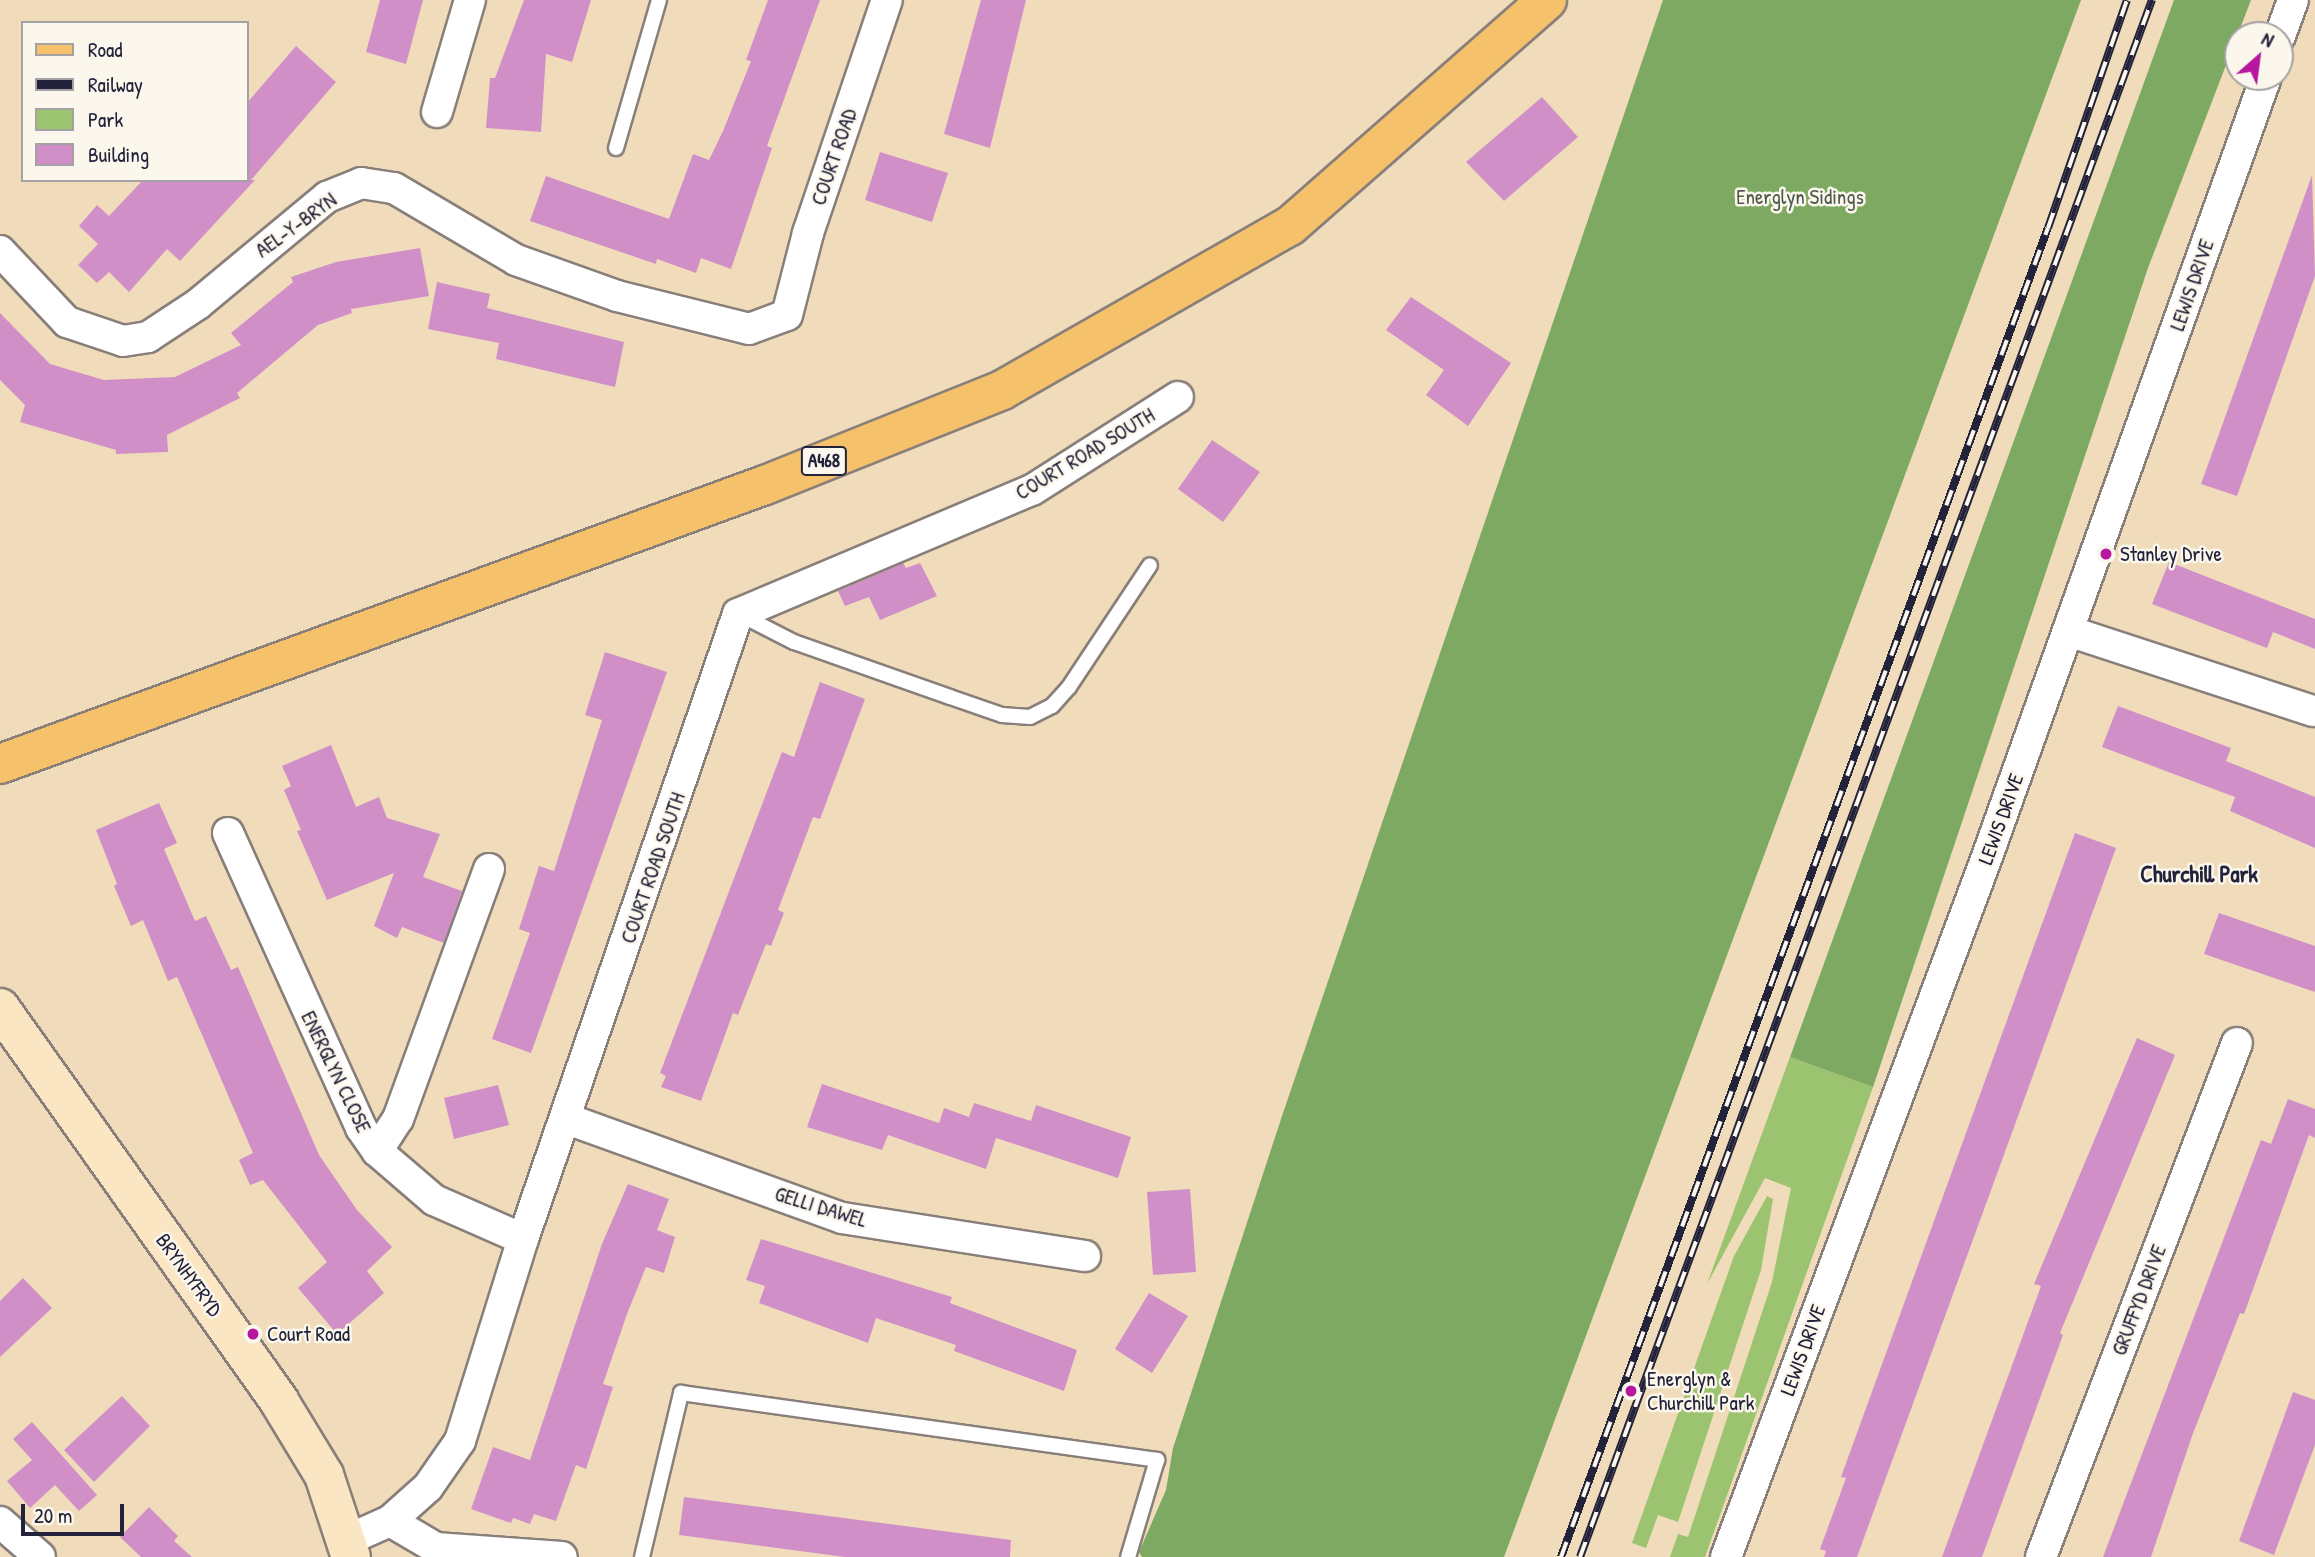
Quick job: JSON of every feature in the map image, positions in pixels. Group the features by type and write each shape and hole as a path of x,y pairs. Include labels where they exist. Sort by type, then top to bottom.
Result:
{"main road":[{"name":"A468","path":"6,762 765,485 1002,390 1290,226 1547,0"},
{"name":"BRYNHYFRYD","path":"0,1008 279,1401 324,1475 348,1549"}],"street":[{"path":"437,112 470,0"},
{"name":"COURT ROAD","path":"787,315 808,233 887,0"},
{"path":"2285,21 2293,0"},
{"name":"LEWIS DRIVE","path":"1726,1557 2068,631 2261,91"},
{"name":"AEL-Y-BRYN","path":"0,251 67,323 123,341 148,337 198,304 327,197 361,183 394,188 516,260 617,296 749,329 787,315"},
{"name":"COURT ROAD SOUTH","path":"348,1549 390,1521 428,1487 460,1441 523,1239 567,1119 738,614 1032,490 1178,397"},
{"path":"2068,631 2313,711"},
{"name":"ENERGLYN CLOSE","path":"228,832 361,1128 377,1151 434,1200 523,1239"},
{"path":"377,1151 398,1119 489,869"},
{"name":"GRUFFYD DRIVE","path":"2041,1557 2237,1043"},
{"name":"GELLI DAWEL","path":"567,1119 842,1218 1085,1256"},
{"path":"390,1521 436,1548 562,1557"},
{"path":"0,1522 40,1557"}],"lane":[{"path":"616,148 659,0"},
{"path":"738,614 794,642 950,698 1002,715 1030,716 1052,706 1069,687 1150,565"},
{"path":"642,1557 681,1393 1157,1460 1128,1557"}],"green space":[{"name":"Energlyn Sidings","path":"1663,0 2081,0 1504,1557 1142,1557 1139,1552 1166,1490 1173,1448 1282,1116"},
{"path":"2174,0 2251,0 2243,21 2224,21 2224,70 2148,268 1873,1087 1790,1057"},
{"path":"1790,1057 1873,1087 1705,1557 1670,1557 1678,1534 1688,1537 1772,1282 1791,1188 1765,1178 1707,1284"},
{"path":"1767,1196 1773,1199 1761,1270 1678,1522 1658,1515 1646,1548 1632,1543 1734,1256"}],"building":[{"path":"380,0 423,0 406,64 366,52"},
{"path":"524,0 591,0 572,62 546,54 541,132 486,128 490,78 495,78"},
{"path":"768,0 820,0 767,146 772,148 731,269 701,258 696,273 657,259 656,264 530,221 546,176 669,219 693,154 709,160 723,131 751,61 746,60"},
{"path":"981,0 1026,0 990,148 944,134"},
{"path":"296,46 336,82 251,180 255,180 180,261 167,249 129,292 109,272 97,283 78,265 98,244 79,226 97,205 109,216 141,182 248,182 248,102"},
{"path":"1542,97 1578,137 1504,201 1466,162"},
{"path":"880,152 948,173 932,222 865,200"},
{"path":"2312,175 2315,276 2237,496 2201,484"},
{"path":"420,248 429,296 351,309 352,313 318,325 237,393 240,398 167,435 168,452 116,454 116,450 20,422 25,405 0,380 0,313 50,364 104,380 175,377 241,345 231,333 293,282 291,277 336,262"},
{"path":"437,282 490,294 487,308 624,342 615,387 496,359 499,343 428,329"},
{"path":"1411,297 1511,363 1468,426 1426,395 1444,370 1386,330"},
{"path":"1212,440 1260,472 1223,522 1178,489"},
{"path":"2169,562 2315,619 2315,649 2273,632 2267,648 2152,604"},
{"path":"903,563 906,568 920,563 937,596 880,620 869,597 845,606 838,591"},
{"path":"605,652 667,672 531,1053 492,1039 530,933 519,929 539,866 554,871 602,720 585,715"},
{"path":"820,682 865,699 820,819 813,817 778,910 784,913 771,946 766,944 738,1015 733,1013 701,1101 661,1087 666,1076 660,1073 782,752 794,757"},
{"path":"2118,706 2231,748 2226,761 2315,797 2315,848 2230,811 2235,797 2102,747"},
{"path":"331,745 356,807 379,797 387,818 440,834 423,877 462,891 444,943 402,927 397,938 374,926 394,873 327,900 297,831 301,830 284,790 291,786 282,766"},
{"path":"159,803 177,843 164,849 195,921 206,916 231,970 238,967 319,1155 357,1210 392,1247 367,1271 384,1293 337,1334 298,1288 327,1262 263,1180 250,1185 239,1160 253,1153 177,977 168,981 143,920 131,926 114,886 117,884 96,830"},
{"path":"2075,833 2116,848 1857,1557 1824,1557 1826,1551 1820,1549 1846,1478 1841,1477"},
{"path":"2219,913 2315,946 2315,992 2204,954"},
{"path":"2137,1038 2175,1055 2060,1333 2063,1335 1982,1557 1942,1557 2041,1286 2034,1284"},
{"path":"822,1084 939,1123 944,1108 969,1117 974,1103 1031,1121 1036,1105 1131,1137 1118,1178 996,1138 986,1169 888,1135 882,1150 807,1127"},
{"path":"498,1085 509,1125 454,1139 444,1098"},
{"path":"2288,1099 2315,1109 2315,1138 2309,1135 2244,1314 2240,1313 2192,1436 2151,1557 2103,1557 2261,1140 2271,1144"},
{"path":"628,1184 669,1199 657,1230 675,1237 664,1273 646,1267 627,1314 603,1384 613,1387 586,1469 576,1465 556,1521 534,1514 530,1524 513,1518 511,1523 471,1509 493,1447 530,1460 602,1244"},
{"path":"1190,1189 1196,1272 1153,1275 1147,1192"},
{"path":"761,1239 952,1297 950,1303 1077,1350 1064,1391 954,1351 956,1345 876,1318 868,1343 759,1303 765,1286 746,1280"},
{"path":"23,1278 52,1308 0,1357 0,1301"},
{"path":"1149,1293 1188,1316 1152,1373 1115,1349"},
{"path":"2293,1392 2315,1400 2315,1445 2274,1555 2239,1541"},
{"path":"122,1396 150,1426 94,1482 64,1450"},
{"path":"32,1422 97,1495 79,1511 55,1485 30,1508 7,1481 32,1460 13,1439"},
{"path":"684,1497 1011,1540 1010,1557 845,1557 679,1535"},
{"path":"149,1507 178,1536 174,1541 192,1557 141,1557 120,1537"}],"railway":[{"path":"1561,1557 2048,228 2127,0"},
{"path":"1580,1557 2152,0"}],"place":[{"name":"Stanley Drive","path":"2106,554"},
{"name":"Court Road","path":"253,1334"},
{"name":"Energlyn & Churchill Park","path":"1631,1391"}],"district":[{"name":"Churchill Park","path":"2199,874"}]}
